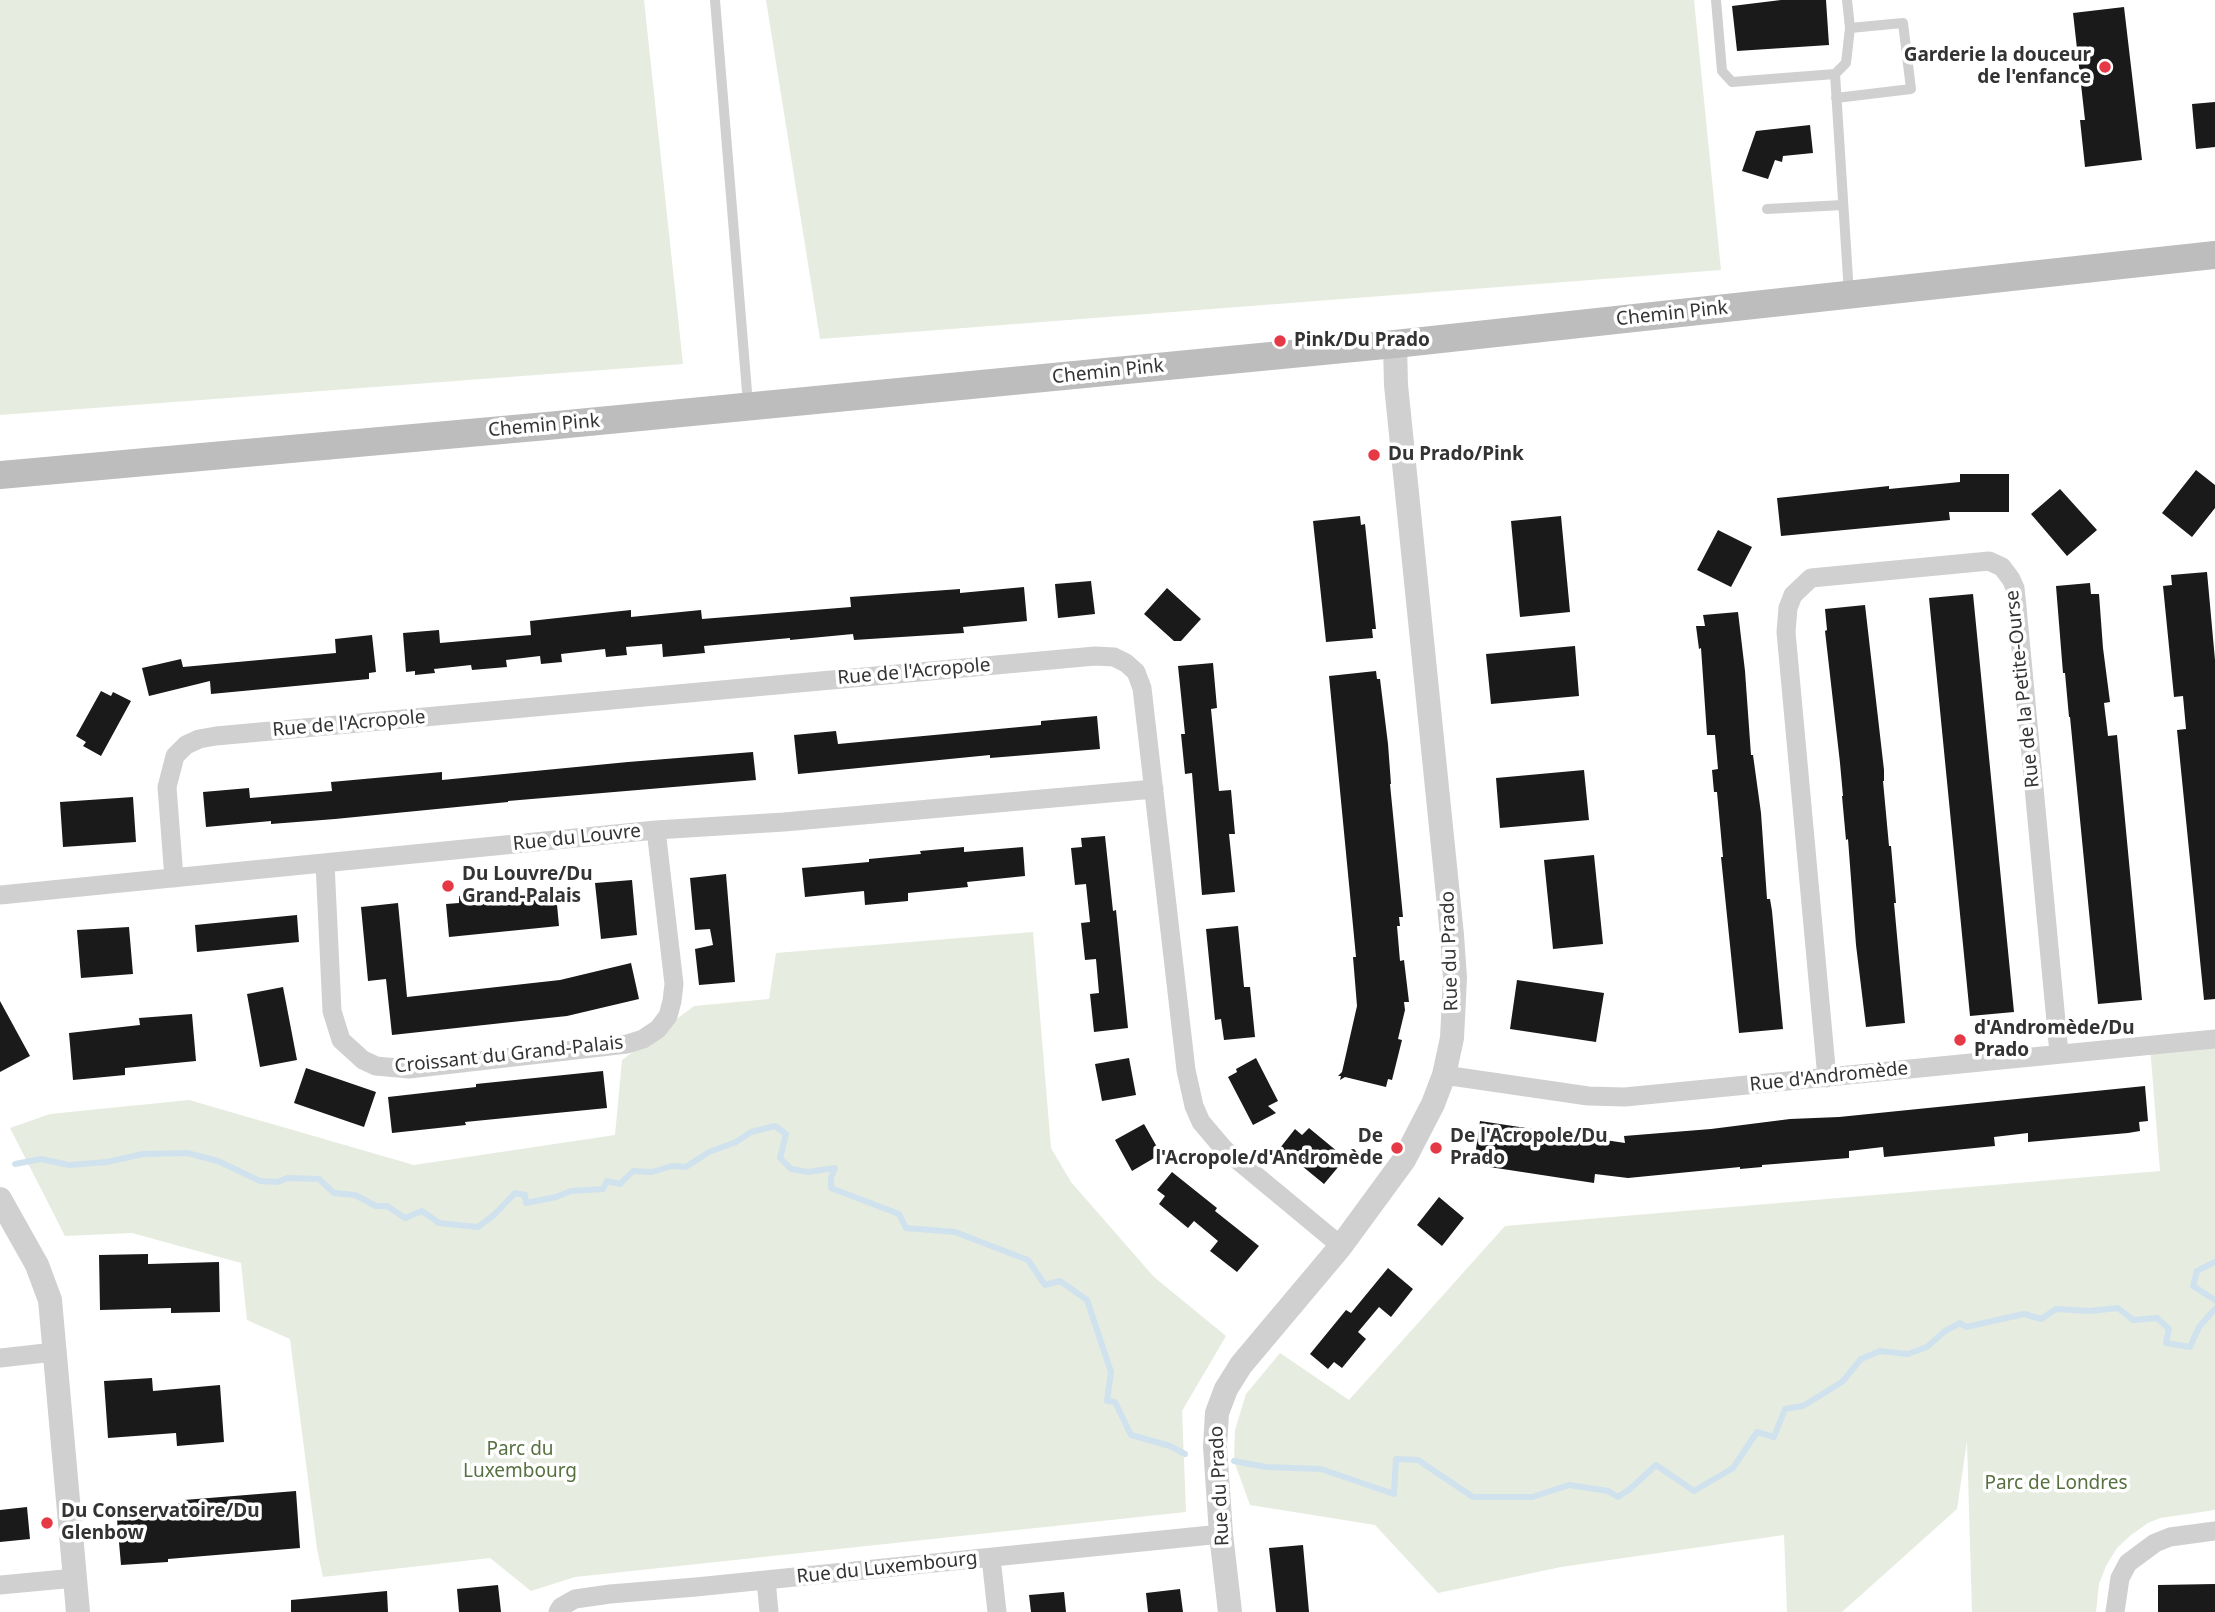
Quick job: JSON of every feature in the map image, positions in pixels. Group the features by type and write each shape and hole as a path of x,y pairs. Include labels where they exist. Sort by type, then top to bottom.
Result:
{"main road":[{"name":"Chemin Pink","path":"0,475 748,407 1395,344 2215,255"}],"street":[{"name":"Rue du Prado","path":"1230,1612 1215,1446 1217,1413 1226,1389 1241,1366 1341,1246 1404,1160 1433,1104 1444,1074 1452,1038 1455,978 1452,935 1396,385 1395,344"},
{"name":"Rue de la Petite-Ourse","path":"1827,1078 1786,632 1788,608 1793,596 1811,578 1989,561 2002,567 2011,579 2015,589 2059,1053"},
{"name":"Rue de l'Acropole","path":"174,878 167,787 175,756 186,745 198,739 1095,656 1114,657 1126,663 1136,673 1142,688 1186,1070 1194,1106 1201,1122 1224,1149 1341,1246"},
{"name":"Rue du Louvre","path":"0,895 656,831 1154,789"},
{"name":"Croissant du Grand-Palais","path":"325,863 332,1011 341,1040 363,1060 376,1066 410,1069 627,1044 643,1039 658,1029 668,1016 674,985 656,831"},
{"name":"Rue d'Andromède","path":"1444,1074 1609,1097 2215,1039"},
{"path":"0,1199 45,1281 50,1300 78,1612"},
{"path":"0,1358 54,1352"},
{"path":"2115,1612 2120,1578 2128,1563 2155,1543 2170,1536 2215,1531"},
{"name":"Rue du Luxembourg","path":"558,1612 561,1607 575,1599 587,1597 1221,1534"},
{"path":"991,1558 997,1612"},
{"path":"0,1585 75,1578"},
{"path":"766,1580 769,1612"}],"lane":[{"path":"715,0 748,407"},
{"path":"1716,0 1722,71 1732,82 1835,74 1846,63 1850,28 1847,0"},
{"path":"1836,98 1911,89 1903,23 1850,28"},
{"path":"1835,74 1849,295"},
{"path":"1767,209 1843,205"}],"green space":[{"path":"0,0 644,0 683,364 0,415"},
{"path":"766,0 1694,0 1721,270 820,339"},
{"name":"Parc du Luxembourg","path":"1033,932 1051,1148 1071,1182 1154,1277 1226,1336 1182,1411 1186,1512 575,1577 531,1591 490,1558 323,1577 290,1339 247,1320 241,1263 132,1233 65,1236 10,1128 50,1114 189,1100 414,1165 615,1135 622,1060 694,1006 769,999 776,953"},
{"name":"Parc de Londres","path":"2215,1039 2215,1510 2160,1518 2131,1535 2117,1548 2106,1566 2099,1584 2096,1612 1972,1612 1967,1441 1957,1509 1842,1612 1787,1612 1784,1535 1561,1567 1438,1593 1375,1525 1250,1505 1234,1461 1235,1430 1246,1394 1280,1353 1349,1400 1505,1226 2160,1171 2150,1046"}],"building":[{"path":"1781,0 1826,0 1829,45 1737,51 1732,6"},
{"name":"Garderie la douceur de l'enfance","path":"2124,7 2142,160 2085,167 2080,120 2085,120 2073,13"},
{"path":"2215,102 2215,147 2196,149 2192,104"},
{"path":"1810,125 1813,153 1783,156 1782,162 1775,160 1768,179 1742,171 1756,131"},
{"path":"2196,470 2215,485 2215,508 2192,537 2162,513"},
{"path":"1960,474 2009,474 2009,512 1949,512 1950,520 1781,536 1777,498 1889,486 1889,489 1960,482"},
{"path":"2060,489 2097,530 2067,556 2031,514"},
{"path":"1360,516 1361,525 1365,524 1376,629 1372,629 1373,638 1326,642 1313,521"},
{"path":"1561,516 1570,612 1520,617 1511,521"},
{"path":"1718,530 1752,547 1731,587 1697,570"},
{"path":"2207,572 2215,660 2215,999 2204,1000 2177,730 2186,729 2183,696 2174,697 2163,586 2172,585 2171,575"},
{"path":"1091,581 1095,614 1058,618 1055,584"},
{"path":"2090,583 2091,594 2099,594 2110,702 2104,703 2108,736 2117,735 2142,1000 2098,1004 2056,586"},
{"path":"1024,587 1027,621 963,627 964,633 854,640 853,634 790,638 704,646 705,653 663,657 662,644 626,647 627,655 606,657 605,649 561,654 562,662 541,664 540,656 506,660 507,667 472,670 471,665 434,669 435,673 415,675 415,671 406,672 403,633 439,630 440,643 531,635 530,621 631,610 631,617 701,610 702,619 851,607 850,597 960,589 960,593"},
{"path":"1167,588 1201,619 1181,641 1174,641 1144,614"},
{"path":"1973,594 2014,1012 1970,1016 1929,598"},
{"path":"1865,605 1884,770 1905,1023 1866,1027 1825,631 1825,609"},
{"path":"1738,612 1751,755 1761,813 1767,899 1770,899 1772,911 1783,1029 1739,1033 1717,792 1714,792 1712,770 1718,769 1715,735 1707,735 1701,648 1699,649 1696,626 1705,626 1703,615"},
{"path":"372,635 376,672 369,673 369,679 211,694 210,681 149,696 142,668 181,659 183,667 336,653 335,639"},
{"path":"1575,646 1579,696 1491,704 1486,654"},
{"path":"1213,663 1217,708 1211,709 1219,791 1231,790 1235,834 1229,834 1235,892 1202,895 1192,773 1185,774 1181,734 1185,734 1178,666"},
{"path":"1376,671 1377,679 1380,679 1388,744 1403,917 1399,917 1400,926 1397,926 1400,961 1404,960 1409,1002 1404,1002 1405,1010 1398,1039 1402,1040 1392,1080 1388,1079 1386,1087 1345,1077 1340,1080 1341,1076 1338,1076 1342,1072 1357,1006 1353,957 1356,957 1329,676"},
{"path":"101,691 111,696 113,692 131,701 101,756 83,746 86,742 76,736"},
{"path":"1097,716 1100,749 990,758 990,755 798,774 794,735 836,731 838,744 1041,725 1041,721"},
{"path":"753,752 756,780 335,819 206,827 203,792 249,788 250,798 332,791 331,782 442,772 442,780"},
{"path":"1584,770 1589,820 1500,828 1496,778"},
{"path":"133,797 136,842 63,847 60,802"},
{"path":"1105,836 1113,911 1116,910 1128,1028 1094,1032 1090,994 1099,993 1096,959 1085,960 1081,923 1090,922 1086,884 1075,885 1071,848 1082,847 1081,838"},
{"path":"964,847 964,852 1023,847 1025,876 967,882 968,887 908,893 908,901 865,905 864,891 805,897 802,868 869,862 869,859"},
{"path":"1594,855 1603,944 1553,949 1544,860"},
{"path":"726,874 735,982 699,985 695,949 713,945 710,929 695,930 690,878"},
{"path":"632,880 637,935 601,939 595,883"},
{"path":"542,888 543,895 556,894 559,926 449,937 446,904 459,903 459,896 475,895 476,901 489,900 526,896 526,890"},
{"path":"398,903 407,997 560,980 631,963 639,999 567,1016 392,1035 386,979 368,981 361,907"},
{"path":"297,915 299,942 197,952 195,925"},
{"path":"1238,926 1244,987 1250,987 1255,1037 1224,1040 1221,1019 1215,1020 1206,929"},
{"path":"129,927 133,974 81,978 77,930"},
{"path":"1517,980 1604,993 1596,1042 1510,1029"},
{"path":"283,987 297,1060 260,1067 247,994"},
{"path":"0,1001 30,1056 0,1072"},
{"path":"192,1014 196,1061 125,1068 125,1075 73,1080 69,1033 140,1025 139,1018"},
{"path":"1129,1058 1136,1095 1102,1101 1095,1064"},
{"path":"1256,1058 1278,1101 1268,1106 1276,1113 1253,1125 1228,1077 1237,1072 1236,1069"},
{"path":"306,1068 376,1092 364,1127 294,1103"},
{"path":"603,1071 607,1108 465,1122 466,1125 392,1133 388,1097 476,1087 476,1084"},
{"path":"2145,1086 2148,1121 2139,1122 2140,1131 2128,1133 2028,1142 2028,1133 1994,1137 1995,1146 1884,1157 1883,1147 1849,1151 1849,1158 1762,1167 1628,1178 1595,1174 1594,1183 1483,1166 1485,1157 1475,1156 1480,1121 1625,1143 1624,1136"},
{"path":"1144,1124 1161,1154 1132,1171 1115,1140"},
{"path":"1309,1128 1338,1152 1332,1160 1339,1166 1324,1184 1280,1148 1295,1129 1302,1135"},
{"path":"1172,1172 1259,1246 1237,1272 1210,1251 1218,1241 1194,1221 1188,1228 1159,1204 1165,1196 1157,1190"},
{"path":"1439,1197 1464,1218 1442,1246 1417,1225"},
{"path":"148,1254 148,1264 219,1262 220,1312 171,1313 171,1308 100,1310 99,1255"},
{"path":"1388,1268 1413,1289 1391,1317 1379,1307 1358,1332 1366,1339 1342,1368 1334,1362 1328,1369 1310,1354 1346,1310 1351,1313"},
{"path":"152,1378 153,1391 220,1385 224,1442 177,1446 176,1433 108,1438 104,1381"},
{"path":"296,1491 300,1548 121,1565 116,1508"},
{"path":"27,1507 30,1539 0,1542 0,1510"},
{"path":"1303,1545 1309,1612 1276,1612 1269,1548"},
{"path":"2215,1584 2215,1612 2158,1612 2158,1585"},
{"path":"498,1585 501,1612 459,1612 457,1589"},
{"path":"1180,1589 1183,1612 1148,1612 1146,1593"},
{"path":"387,1591 388,1612 291,1612 291,1600"},
{"path":"1064,1592 1066,1612 1031,1612 1029,1595"}],"waterway":[{"path":"15,1164 41,1159 69,1165 107,1162 143,1154 187,1153 218,1161 260,1181 319,1179 334,1193 355,1195 376,1206 387,1206 405,1218 422,1211 439,1223 478,1227 515,1193 525,1195 526,1203 571,1191 603,1189 607,1181 620,1184 633,1171 652,1172 672,1166 686,1167 709,1152 736,1142 751,1132 775,1126 786,1134 780,1158 791,1169 808,1172 835,1168 831,1188 899,1214 906,1228 955,1232 1028,1260 1045,1285 1060,1281 1087,1300 1111,1372 1107,1401 1115,1402 1131,1435 1170,1446 1185,1454"},
{"path":"2215,1262 2197,1271 2193,1286 2215,1300"},
{"path":"1234,1461 1266,1467 1321,1469 1394,1494 1396,1459 1418,1460 1473,1497 1532,1497 1569,1485 1608,1491 1618,1497 1656,1465 1694,1491 1733,1468 1757,1432 1774,1437 1785,1409 1803,1406 1842,1382 1861,1359 1880,1351 1908,1354 1927,1347 1945,1331 1960,1323 1966,1327 2024,1314 2041,1319 2056,1309 2090,1311 2118,1308 2133,1320 2157,1318 2169,1329 2166,1343 2190,1347 2199,1327 2215,1309"}],"place":[{"name":"Garderie la douceur de l'enfance","path":"2105,67"},
{"name":"Pink/Du Prado","path":"1280,341"},
{"name":"Du Prado/Pink","path":"1374,455"},
{"name":"Du Louvre/Du Grand-Palais","path":"448,886"},
{"name":"d'Andromède/Du Prado","path":"1960,1040"},
{"name":"De l'Acropole/d'Andromède","path":"1397,1148"},
{"name":"De l'Acropole/Du Prado","path":"1436,1148"},
{"name":"Du Conservatoire/Du Glenbow","path":"47,1523"}]}
